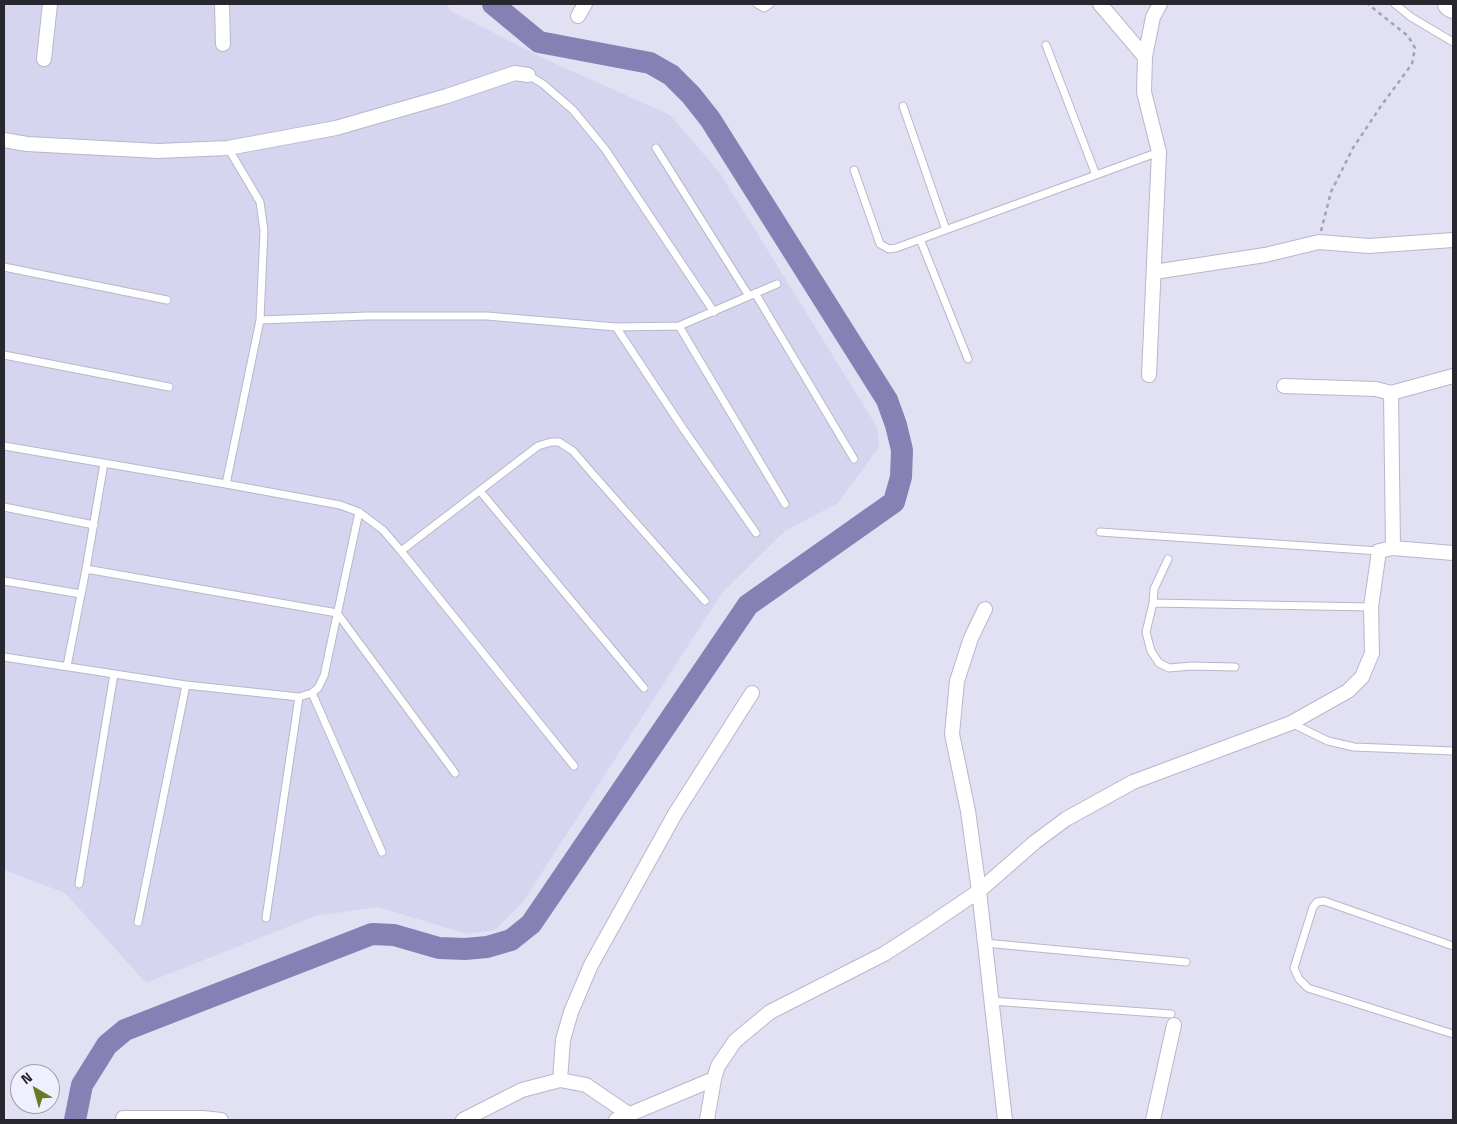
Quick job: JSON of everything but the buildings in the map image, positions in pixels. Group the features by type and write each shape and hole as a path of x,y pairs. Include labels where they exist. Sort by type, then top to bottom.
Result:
{"street":[{"path":"44,59 50,4"},
{"path":"222,4 223,44"},
{"path":"1100,4 1145,58"},
{"path":"1149,375 1159,152 1144,92 1145,58 1154,17 1160,4"},
{"path":"4,140 27,144 158,152 228,148 336,128 447,96 514,73 528,76"},
{"path":"1154,272 1265,255 1318,242 1369,246 1453,240"},
{"path":"1284,386 1376,389 1390,393 1453,376"},
{"path":"707,1120 718,1066 735,1041 770,1012 884,954 979,891 1035,842 1066,818 1133,782 1291,723 1348,691 1362,677 1372,653 1371,607 1386,549 1390,393"},
{"path":"1386,549 1453,553"},
{"path":"985,609 971,638 957,681 952,734 968,811 979,891 1005,1120"},
{"path":"560,1080 563,1040 571,1012 591,965 675,814 752,694"},
{"path":"1153,1120 1173,1019"},
{"path":"616,1120 714,1079"},
{"path":"463,1120 522,1090 560,1080 586,1085 630,1115"},
{"path":"123,1118 203,1118 221,1120"}],"lane":[{"path":"757,4 764,8 770,4"},
{"path":"1395,4 1411,17 1453,42"},
{"path":"1046,45 1096,175"},
{"path":"528,76 542,84 573,110 606,148 714,312"},
{"path":"903,106 946,230"},
{"path":"226,484 260,320 264,231 260,202 228,148"},
{"path":"656,148 752,295 854,459"},
{"path":"854,170 880,244 889,249 1159,152"},
{"path":"920,239 968,359"},
{"path":"4,267 167,300"},
{"path":"260,320 367,316 487,316 616,327 679,326 777,284"},
{"path":"679,326 784,504"},
{"path":"616,327 682,427 756,533"},
{"path":"4,356 169,387"},
{"path":"401,551 538,446 551,442 560,442 572,451 585,465 704,601"},
{"path":"4,446 340,505 359,512 382,530 401,551 574,766"},
{"path":"67,666 104,463"},
{"path":"480,491 644,688"},
{"path":"4,507 94,525"},
{"path":"4,657 186,685 300,697 312,693 318,688 324,676 359,512"},
{"path":"1100,532 1386,549"},
{"path":"1168,559 1154,589 1153,603 1146,632 1151,651 1159,663 1169,668 1192,666 1235,667"},
{"path":"86,568 337,613 455,773"},
{"path":"4,581 81,594"},
{"path":"1153,603 1371,607"},
{"path":"79,884 114,674"},
{"path":"138,922 186,685"},
{"path":"312,693 382,852"},
{"path":"266,918 300,697"},
{"path":"1291,723 1328,741 1354,747 1453,750"},
{"path":"1453,946 1324,901 1317,902 1313,908 1294,968 1299,979 1308,988 1453,1034"},
{"path":"985,942 1186,962"},
{"path":"991,1001 1173,1019"}],"path":[{"path":"1318,242 1331,192 1353,148 1380,106 1412,64 1415,48 1408,36 1368,4"}],"shaded area":[{"path":"4,4 447,4 451,11 543,58 670,115 720,173 877,427 879,447 838,503 785,531 722,593 523,902 495,930 467,934 378,907 315,916 146,983 65,893 4,870"}],"waterway":[{"path":"75,1120 82,1085 107,1045 125,1030 372,934 394,935 439,948 465,949 487,947 511,940 531,924 748,605 894,502 901,477 902,450 887,400 710,119 691,95 671,75 650,63 539,42 493,4"}]}
